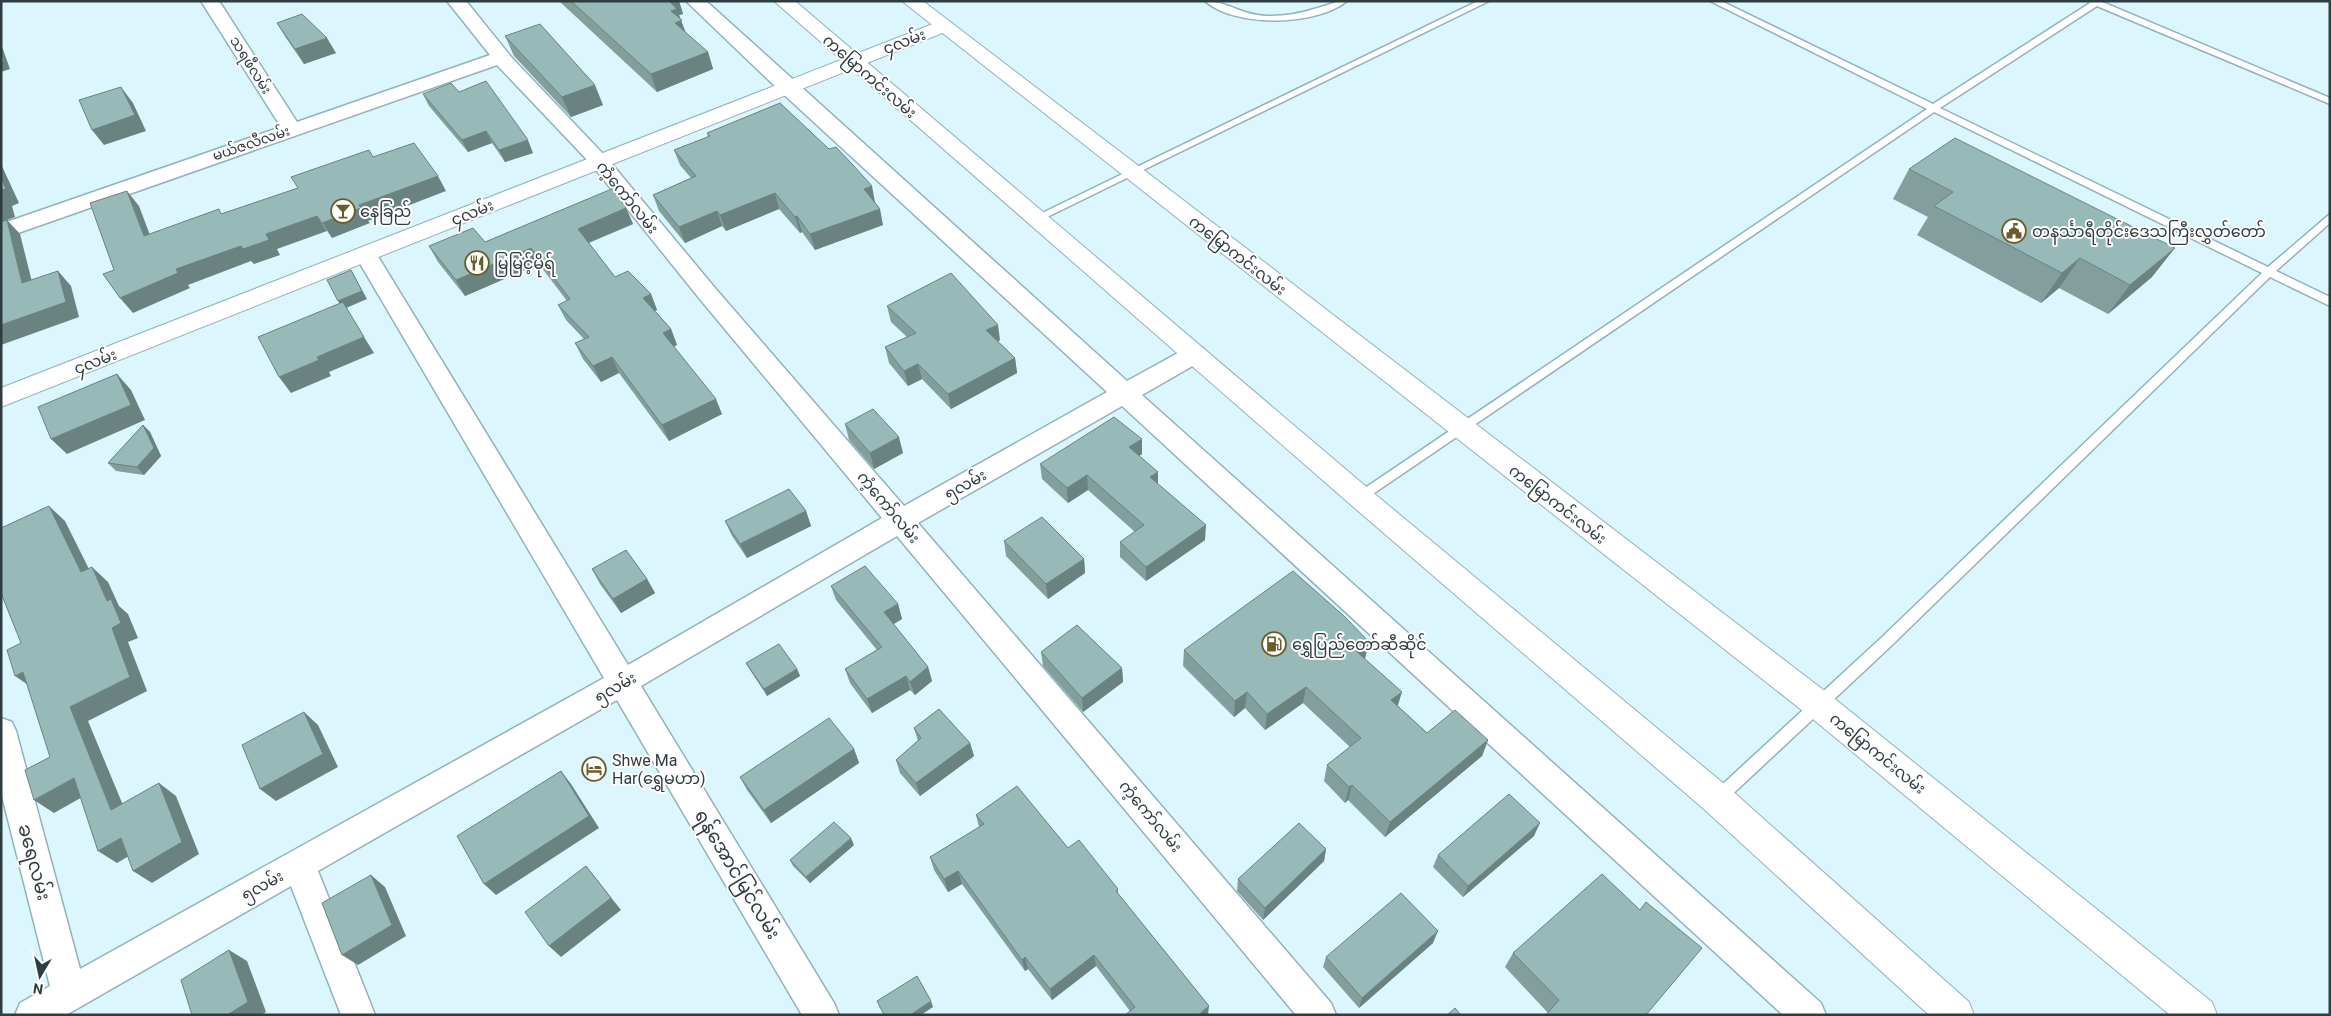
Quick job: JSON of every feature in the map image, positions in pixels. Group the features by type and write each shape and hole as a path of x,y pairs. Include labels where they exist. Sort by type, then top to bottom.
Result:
{"main road":[{"name":"ကမြောကင်းလမ်း","path":"783,1 1360,497 1717,799 1956,1015"},
{"name":"ကမြောကင်းလမ်း","path":"911,1 1819,705 2199,1015"},
{"name":"၄လမ်း","path":"1,398 943,26"}],"street":[{"name":"သရဖီလမ်း","path":"210,1 292,129"},
{"name":"ကံ့ကော်လမ်း","path":"456,1 502,57 599,161 707,294 1320,1015"},
{"path":"695,1 786,87 1809,1015"},
{"name":"မယ်ဇလီလမ်း","path":"1,232 502,57"},
{"name":"ရန်အောင်မြင်လမ်း","path":"366,255 624,682 822,1015"},
{"name":"၅လမ်း","path":"32,1015 624,682 900,521 1195,354"},
{"name":"ခရေလမ်း","path":"1,731 69,993"},
{"path":"299,864 358,1015"}],"lane":[{"path":"1209,1 1242,15 1279,18 1325,10 1343,1"},
{"path":"1037,218 1485,1"},
{"path":"1714,1 2330,302"},
{"path":"1360,497 1934,108 2094,2 2330,100"},
{"path":"1717,799 1819,705 2269,272 2330,217"}],"building":[{"path":"571,1 669,1 677,9 671,11 682,20 675,23 708,52 651,74"},
{"path":"302,14 327,38 295,49 277,23"},
{"path":"540,24 595,85 562,97 505,36"},
{"path":"486,81 528,140 499,150 486,131 462,140 423,94 451,83 459,92"},
{"path":"121,87 135,115 92,130 79,100"},
{"path":"780,103 829,149 836,147 853,165 872,186 864,189 880,209 810,234 797,216 795,217 775,193 720,215 717,211 679,227 653,195 696,176 674,150 710,136 707,133"},
{"path":"1955,138 2175,248 2130,285 2080,258 2062,273 1934,206 1953,192 1909,169"},
{"path":"414,143 438,176 359,205 361,208 322,223 317,216 266,234 269,240 243,249 241,246 176,269 178,273 120,298 103,274 114,270 90,203 127,191 144,236 219,209 221,214 298,188 291,177 369,150 373,157"},
{"path":"1,178 6,189 1,190"},
{"path":"614,188 626,208 578,229 615,277 628,271 651,294 643,298 671,329 663,333 716,399 662,425 612,357 593,366 575,343 589,337 558,305 570,299 531,248 456,280 429,246 473,228 485,242"},
{"path":"7,220 22,283 58,271 66,302 1,325 1,222"},
{"path":"351,270 362,291 338,301 327,280"},
{"path":"951,273 998,325 986,330 1015,358 948,394 918,364 904,371 885,347 916,333 887,306"},
{"path":"343,302 364,337 317,357 319,360 279,377 258,337"},
{"path":"117,374 131,405 51,439 38,407"},
{"path":"873,409 899,437 870,453 845,424"},
{"path":"1114,417 1142,439 1129,447 1158,472 1150,477 1206,525 1146,567 1120,542 1144,525 1087,475 1067,488 1040,464"},
{"path":"143,425 154,448 137,467 108,463"},
{"path":"789,489 806,511 740,544 725,521"},
{"path":"49,506 81,572 92,567 107,601 111,599 121,623 112,628 130,677 70,707 111,810 159,783 182,842 133,871 121,838 98,851 74,778 34,800 25,770 50,757 23,672 15,676 7,650 21,643 1,593 1,528"},
{"path":"1042,517 1084,559 1046,584 1004,541"},
{"path":"626,550 647,579 613,599 592,569"},
{"path":"865,566 898,604 884,612 928,667 910,682 906,676 867,699 845,669 882,647 831,586"},
{"path":"1293,571 1345,617 1369,642 1356,651 1402,692 1391,700 1427,733 1455,710 1488,740 1390,822 1352,785 1349,787 1327,765 1361,738 1306,687 1267,714 1247,692 1235,701 1184,650"},
{"path":"1077,625 1122,668 1082,698 1041,652"},
{"path":"779,644 797,669 764,689 746,663"},
{"path":"939,709 970,743 916,783 896,760 921,738 914,728"},
{"path":"304,712 323,754 260,789 242,745"},
{"path":"829,718 854,749 764,810 740,777"},
{"path":"561,771 589,816 484,884 457,836"},
{"path":"1017,786 1068,848 1079,840 1118,889 1116,891 1209,1006 1198,1015 1125,1015 1135,1007 1094,955 1050,989 1025,957 1022,960 958,871 944,879 930,857 984,824 976,815"},
{"path":"1509,794 1540,823 1468,886 1438,855"},
{"path":"834,822 851,838 806,877 790,860"},
{"path":"1299,823 1326,849 1265,908 1238,879"},
{"path":"586,866 611,898 549,946 525,912"},
{"path":"1602,874 1640,910 1646,902 1702,948 1646,1015 1546,1015 1559,1000 1513,953"},
{"path":"371,875 392,925 342,955 322,903"},
{"path":"1401,893 1438,931 1362,998 1326,957"},
{"path":"229,950 248,1002 227,1015 192,1015 181,980"},
{"path":"917,976 931,1001 910,1015 884,1015 877,1001"},
{"path":"1455,1008 1461,1015 1447,1015"}],"place":[{"name":"နေခြည်","path":"343,211"},
{"name":"တနင်္သာရီတိုင်းဒေသကြီးလွှတ်တော်","path":"2014,231"},
{"name":"မြမြင့်မိုရ်","path":"477,263"},
{"name":"ရွှေပြည်တော်ဆီဆိုင်","path":"1274,644"},
{"name":"Shwe Ma Har(‌‌ရွှေမဟာ)","path":"594,769"}]}
